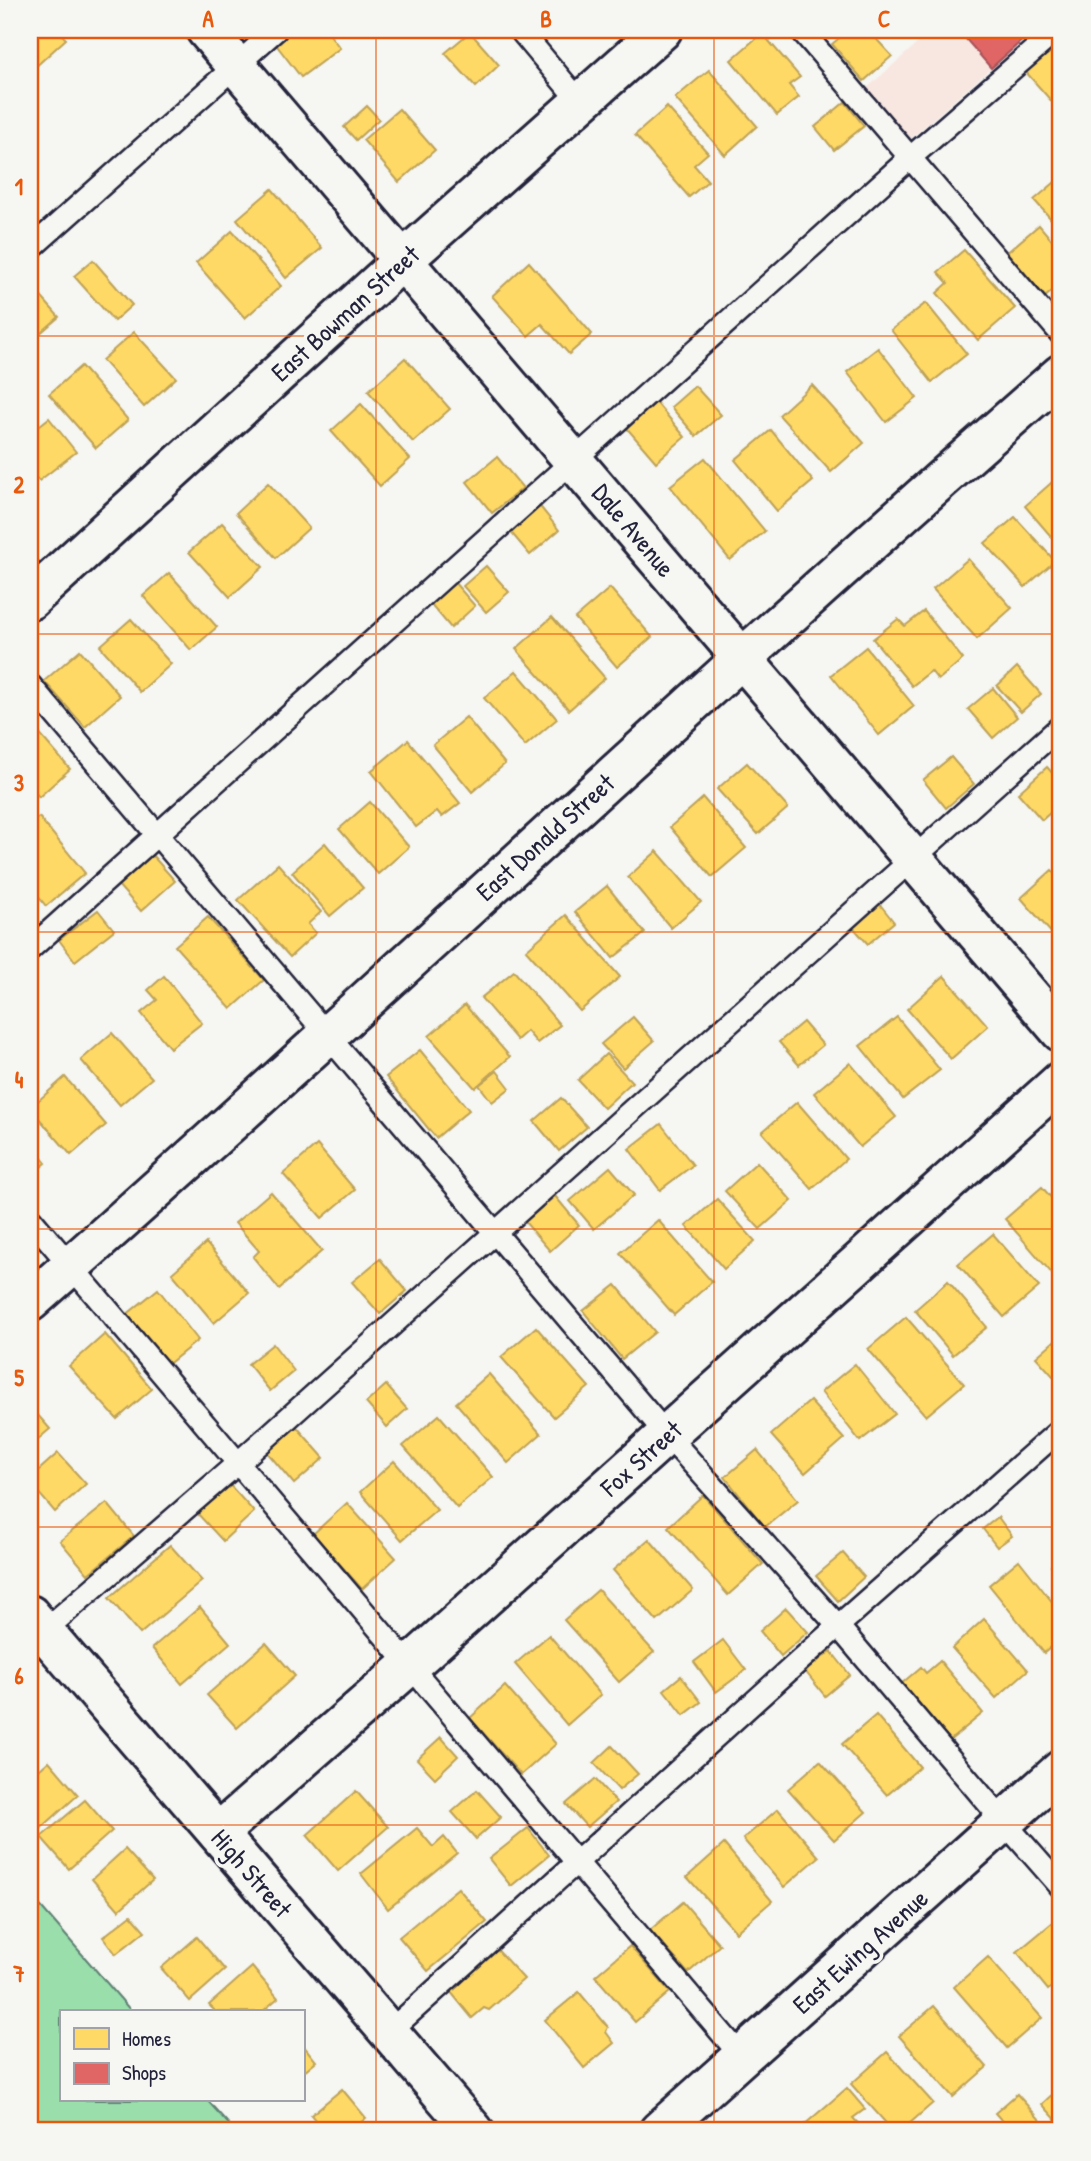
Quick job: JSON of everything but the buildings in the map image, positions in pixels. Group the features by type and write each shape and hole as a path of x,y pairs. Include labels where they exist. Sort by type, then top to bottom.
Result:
{"street":[{"name":"Dale Avenue","path":"206,30 1061,1032"},
{"name":"East Bowman Street","path":"30,600 402,261 662,30"},
{"name":"East Donald Street","path":"30,1302 328,1036 742,658 1061,374"},
{"name":"Fox Street","path":"218,1833 410,1665 1061,1081"},
{"name":"High Street","path":"37,1623 474,2131"},
{"name":"East Ewing Avenue","path":"659,2131 1061,1770"}],"lane":[{"path":"30,249 276,30"},
{"path":"520,30 580,102"},
{"path":"801,30 1061,334"},
{"path":"30,949 1057,30"},
{"path":"30,685 667,1435 838,1626 1061,1887"},
{"path":"37,1623 238,1463 1061,726"},
{"path":"30,1218 742,2057"},
{"path":"390,2031 838,1626 1061,1429"}],"shaded area":[{"path":"909,30 1035,30 910,139 867,88 919,42"}],"green space":[{"path":"30,1894 130,2010 60,2010 60,2102 209,2102 235,2131 30,2131"}]}
